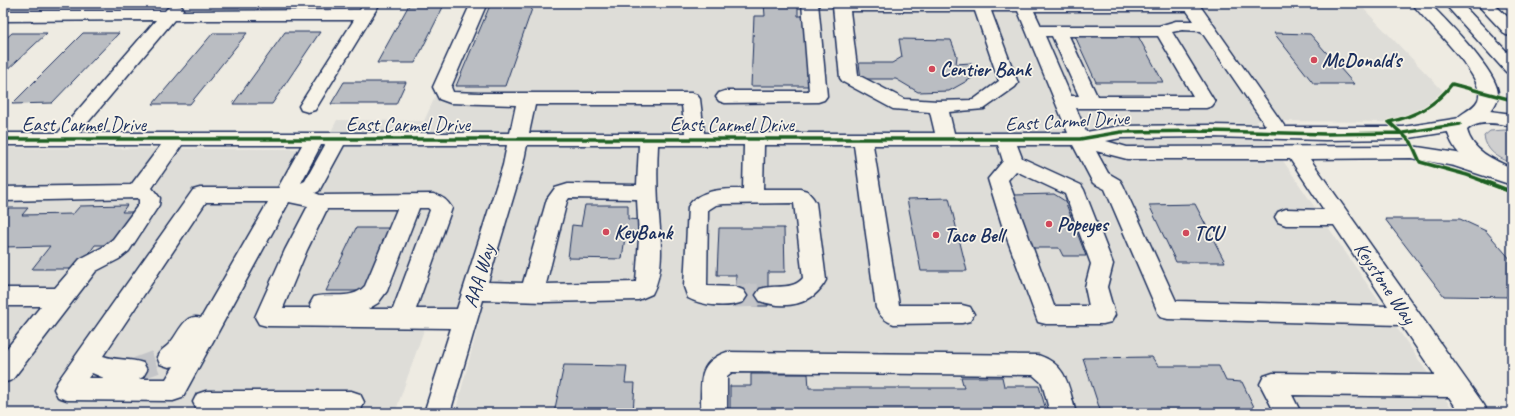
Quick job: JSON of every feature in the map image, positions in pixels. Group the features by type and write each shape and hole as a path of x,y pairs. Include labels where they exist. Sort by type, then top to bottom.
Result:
{"main road":[{"path":"1420,3 1465,54 1487,84 1490,94 1482,109 1463,122 1457,129 1457,134 1466,149 1492,167 1512,178"},
{"path":"1452,3 1512,68"},
{"path":"1484,3 1512,31"},
{"path":"1463,122 1487,118 1512,120"}],"street":[{"path":"63,140 181,3"},
{"path":"479,3 442,87 444,95 450,97 479,99 691,99 695,139"},
{"path":"725,96 818,96 810,3"},
{"path":"1024,4 1080,140 1100,178 1113,185 1168,310 1408,316"},
{"path":"982,6 1009,83 977,105 938,107 900,105 849,78 841,6 1190,4 1280,133"},
{"path":"3,16 169,16 368,9"},
{"path":"308,106 368,9"},
{"path":"1035,31 1163,31 1167,27 1204,26"},
{"path":"1058,31 1091,102"},
{"path":"1064,102 1206,102 1163,31"},
{"name":"AAA Way","path":"437,413 513,165 527,98"},
{"path":"938,107 946,140"},
{"name":"East Carmel Drive","path":"3,139 1080,140 1121,132 1211,131 1325,134 1403,133 1463,122"},
{"path":"3,194 135,192 140,189 176,139"},
{"path":"315,139 290,186 289,195 253,247 173,390 67,389 200,195 289,195 320,202 433,201 441,208 401,319"},
{"path":"289,195 312,186 338,139"},
{"path":"474,291 538,293 638,291 644,288 646,282 650,238 648,192 649,139"},
{"path":"753,196 754,140"},
{"path":"862,140 888,308 894,314 962,314"},
{"path":"1006,140 1013,162 1074,190 1102,264 1096,286 1103,316 1046,316 998,179 1013,162"},
{"name":"East Carmel Drive","path":"1080,140 1127,153 1390,152 1424,154 1457,160 1512,178"},
{"name":"Keystone Way","path":"1295,152 1475,413"},
{"path":"3,372 61,297 88,265 120,245 149,205 150,198 140,189"},
{"path":"538,293 560,196 568,191 648,192"},
{"path":"735,296 702,295 696,292 698,207 702,202 714,198 800,196 806,203 815,280 810,288 804,293 791,295 768,295"},
{"path":"272,305 358,304 370,298 375,291 411,201"},
{"path":"320,202 296,250 266,317 466,319"},
{"path":"1286,217 1341,218"},
{"path":"169,357 178,351 192,333 238,258 253,247"},
{"path":"3,297 61,297"},
{"path":"87,360 107,369 134,370"},
{"path":"714,413 715,372 727,362 1038,365 1053,377 1062,413"},
{"path":"1288,413 1273,384 1456,386"},
{"path":"206,402 351,402 347,413"}],"shaded area":[{"path":"478,3 1360,5 1445,93 1421,113 1389,122 1256,121 1455,413 455,413 479,323 426,324 395,413 3,413 3,148 322,149 337,120 424,121"},
{"path":"1490,131 1512,131 1512,163 1502,159 1490,150 1485,141 1484,136"}],"building":[{"path":"410,3 445,3 415,63 377,63"},
{"path":"491,3 534,3 505,86 456,86"},
{"path":"764,3 798,3 798,16 804,16 808,86 751,86 754,16 765,16"},
{"path":"285,32 320,32 272,104 233,104"},
{"path":"12,33 47,33 3,74 3,41"},
{"path":"83,33 119,33 52,103 12,104"},
{"path":"213,33 247,33 190,104 153,104"},
{"name":"McDonald's","path":"1274,33 1310,34 1354,84 1314,84"},
{"path":"1075,36 1138,36 1163,82 1096,82"},
{"path":"899,39 951,40 957,56 956,64 971,63 974,77 949,91 918,92 896,79 861,79 859,63 892,63 902,57"},
{"path":"344,82 406,82 396,104 331,104"},
{"name":"Popeyes","path":"1054,194 1065,201 1086,256 1063,256 1059,248 1031,248 1014,195"},
{"name":"Taco Bell","path":"949,198 967,271 921,271 907,199"},
{"name":"TCU","path":"1195,204 1225,262 1176,262 1149,205"},
{"path":"127,205 122,212 138,212 115,245 95,245 78,269 32,269 50,246 3,247 3,208 28,208 22,215 73,214 80,206"},
{"name":"KeyBank","path":"585,205 628,205 628,219 641,220 639,237 625,237 622,259 568,258 572,225 581,226"},
{"path":"1385,219 1460,219 1486,231 1512,261 1512,297 1444,296"},
{"path":"356,228 397,228 371,291 326,291"},
{"path":"719,228 784,228 785,272 768,272 768,306 735,306 736,275 717,275"},
{"path":"1152,357 1158,366 1219,366 1226,381 1242,382 1257,413 1101,413 1083,358"},
{"path":"564,365 627,366 625,383 635,383 633,413 554,413"},
{"path":"751,374 808,374 809,388 964,388 961,377 1002,377 1004,386 1039,386 1047,413 730,413 730,386 751,386"}],"tunnel":[{"path":"735,296 768,295"},
{"path":"134,370 169,357"}],"cycle path":[{"path":"1389,122 1400,120 1425,110 1439,99 1452,84 1512,100"},
{"path":"1389,122 1411,142 1420,162 1467,175 1512,192"},
{"path":"3,139 1080,139 1121,132 1211,131 1325,134 1403,133 1460,124"}],"place":[{"name":"McDonald's","path":"1314,60"},
{"name":"Centier Bank","path":"932,69"},
{"name":"Popeyes","path":"1049,224"},
{"name":"KeyBank","path":"606,232"},
{"name":"TCU","path":"1186,233"},
{"name":"Taco Bell","path":"936,235"}]}
